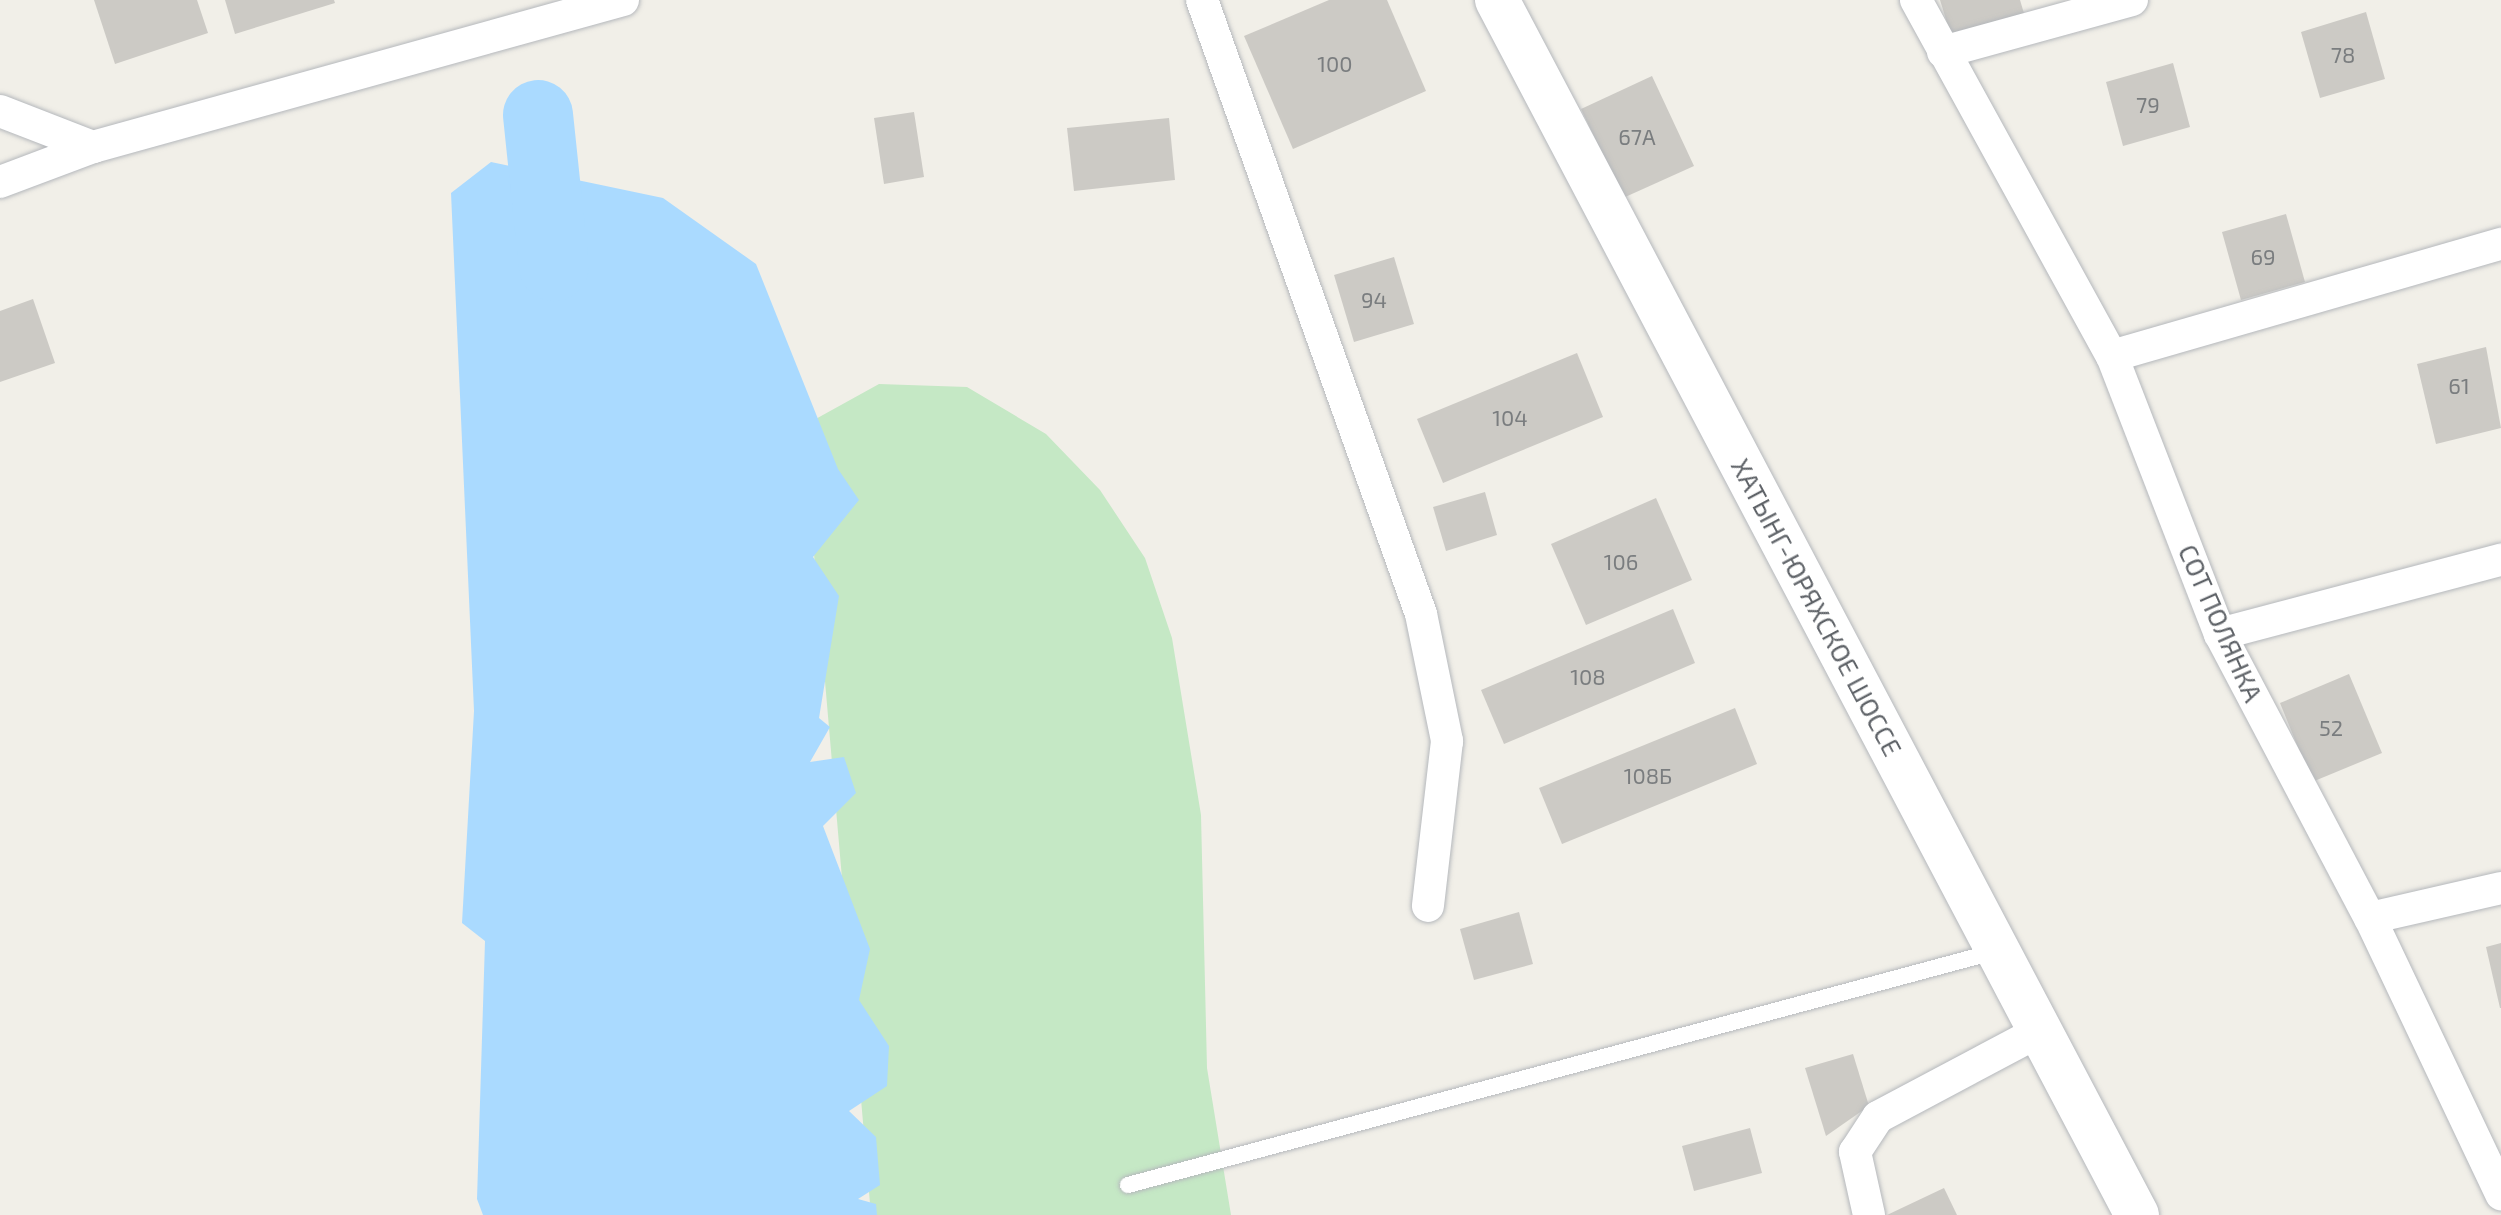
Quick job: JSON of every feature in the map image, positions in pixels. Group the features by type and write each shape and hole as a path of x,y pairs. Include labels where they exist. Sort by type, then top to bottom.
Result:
{"main road":[{"name":"ХАТЫНГ-ЮРЯХСКОЕ ШОССЕ","path":"1497,0 2137,1215"}],"street":[{"path":"0,182 93,147 623,0"},
{"path":"1202,0 1421,614 1447,741 1428,906"},
{"name":"СОТ ПОЛЯНКА","path":"1916,0 2112,356 2220,634 2370,918 2500,1190"},
{"path":"1943,52 2132,0"},
{"path":"0,111 93,147"},
{"path":"2112,356 2501,244"},
{"path":"2220,634 2501,560"},
{"path":"2370,918 2501,888"},
{"path":"1869,1215 1855,1152 1878,1117 2040,1031"}],"lane":[{"path":"1128,1185 1999,951"}],"green space":[{"path":"879,384 967,387 1046,434 1100,490 1145,558 1172,638 1201,815 1207,1068 1231,1215 871,1215 803,426"}],"water":[{"path":"491,162 663,198 756,264 838,469 859,500 813,557 839,596 819,718 830,727 810,762 844,757 856,793 823,826 870,949 859,1000 889,1046 887,1086 849,1111 876,1137 880,1185 858,1199 876,1204 877,1215 483,1215 477,1199 485,941 462,923 474,711 451,193"}],"building":[{"path":"94,0 197,0 208,33 115,64"},
{"path":"225,0 334,0 335,3 235,34"},
{"path":"1329,0 1387,0 1426,91 1293,149 1244,36"},
{"path":"1940,0 2020,0 2026,20 1953,42"},
{"path":"2366,12 2385,79 2320,98 2301,32"},
{"path":"2173,63 2190,127 2123,146 2106,82"},
{"path":"1652,76 1694,166 1623,198 1581,109"},
{"path":"914,112 924,177 884,184 874,118"},
{"path":"1169,118 1175,180 1074,191 1067,128"},
{"path":"2286,214 2305,282 2241,300 2222,232"},
{"path":"1394,257 1414,324 1354,342 1334,275"},
{"path":"33,299 55,363 0,382 0,311"},
{"path":"2486,347 2501,428 2436,444 2417,364"},
{"path":"1577,353 1603,417 1443,483 1417,419"},
{"path":"1485,492 1497,535 1446,551 1433,507"},
{"path":"1656,498 1692,580 1586,625 1551,544"},
{"path":"1673,609 1695,663 1504,744 1481,690"},
{"path":"2349,674 2382,753 2312,782 2280,703"},
{"path":"1735,708 1757,764 1562,844 1539,788"},
{"path":"1519,912 1533,964 1474,980 1460,929"},
{"path":"2501,943 2501,1008 2500,1008 2486,947"},
{"path":"1853,1054 1869,1106 1826,1136 1805,1068"},
{"path":"1750,1128 1762,1173 1694,1191 1682,1146"},
{"path":"1944,1188 1957,1215 1887,1215"}],"waterway":[{"path":"538,115 554,266"}]}
